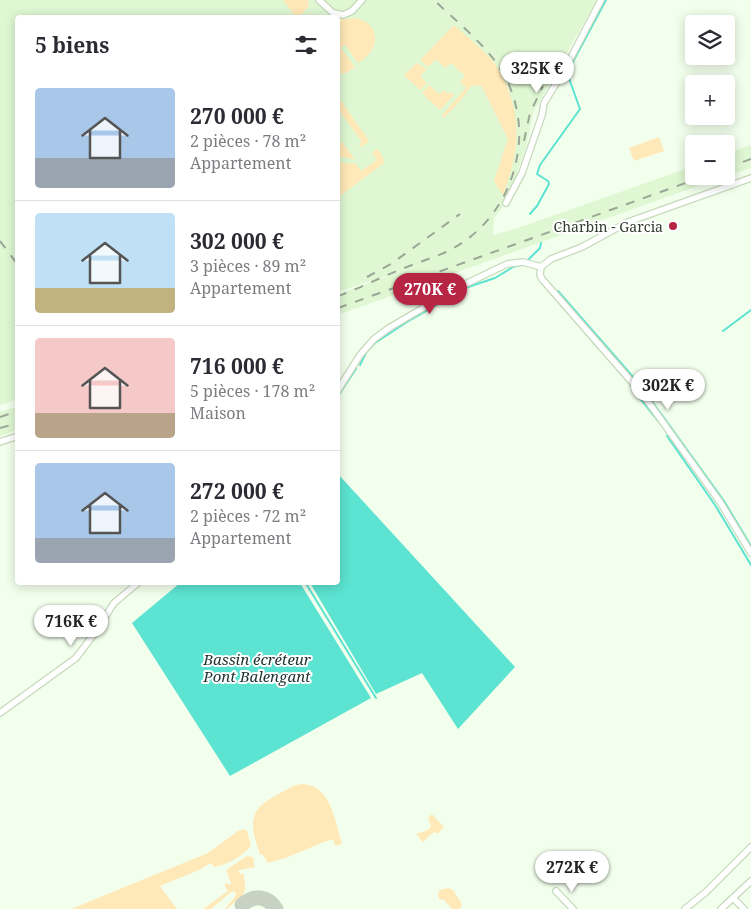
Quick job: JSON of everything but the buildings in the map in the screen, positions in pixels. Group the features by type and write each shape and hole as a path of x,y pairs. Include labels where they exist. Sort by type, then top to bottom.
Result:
{"street":[{"path":"319,0 333,13 340,15"},
{"path":"340,15 343,16 352,11 362,0"},
{"path":"506,203 522,173 544,103 565,69 601,0"},
{"path":"751,178 628,222 582,247 551,259 541,267 540,275 644,396 720,502 751,553"},
{"path":"340,387 360,355 374,339 389,328 455,289 507,264 523,262 541,267"},
{"path":"0,442 15,437"},
{"path":"0,713 76,658 114,603 135,585"},
{"path":"685,909 706,892 751,847"},
{"path":"721,909 751,881"},
{"path":"556,891 573,909"},
{"path":"733,898 744,909"}],"shaded area":[{"path":"0,0 596,0 533,113 526,147 514,182 505,203 494,219 493,235 685,169 685,185 700,185 340,314 340,293 427,262 340,291 340,15 15,15 15,400 0,405"},
{"path":"283,0 308,0 309,6 301,15 294,15"},
{"path":"355,18 364,21 374,32 375,38 371,52 358,63 345,45 341,48 355,67 343,73 340,73 340,20"},
{"path":"454,25 493,62 499,70 511,97 516,125 515,152 503,195 494,181 508,139 481,85 471,86 462,99 444,118 442,115 466,88 460,82 465,76 451,63 445,68 436,59 428,67 420,60"},
{"path":"417,63 427,69 420,76 427,83 420,90 404,75"},
{"path":"429,85 439,94 444,90 448,94 450,92 454,95 440,110 422,93"},
{"path":"340,101 369,141 362,147 359,144 362,142 340,112"},
{"path":"659,137 664,151 634,161 629,148"},
{"path":"342,142 355,159 341,157 340,143"},
{"path":"751,145 751,168 735,173 735,151"},
{"path":"377,148 383,157 384,163 340,196 340,162 356,164 361,171 377,160 372,153"},
{"path":"15,408 15,431 0,436 0,412"},
{"path":"300,784 310,785 325,796 334,815 342,844 335,846 333,839 268,863 262,854 260,855 254,836 253,821 255,814 266,802"},
{"path":"432,814 444,827 437,834 434,832 423,842 416,834 426,831 431,826 428,818"},
{"path":"245,829 251,846 239,857 219,866 214,867 211,863 160,886 177,909 71,909 208,853 238,831"},
{"path":"247,856 253,857 255,867 239,870 240,874 243,873 245,881 245,891 241,897 225,909 236,894 234,891 211,909 203,909 228,891 224,885 231,883 226,870"},
{"path":"449,888 454,891 460,901 462,905 460,909 452,909 444,900 439,899 439,890"}],"water":[{"path":"340,476 515,667 458,729 422,673 376,694 311,585 340,585"},
{"name":"Bassin écréteur Pont Balengant","path":"178,585 301,585 371,698 230,776 132,623"}],"waterway":[{"path":"530,214 537,206 549,184 548,181 537,174 540,165 580,109 567,73 606,0"},
{"path":"529,259 540,248 541,243"},
{"path":"360,365 367,351 375,343 407,322 468,287 495,278 520,265"},
{"path":"558,291 641,386 724,501 751,546"},
{"path":"723,331 751,310"},
{"path":"340,393 356,369"},
{"path":"634,391 658,421"},
{"path":"667,436 715,505 751,565"},
{"path":"307,585 376,698"}],"taxiway":[{"path":"242,905 251,899 260,898 269,901 276,909"}],"railway":[{"path":"340,295 446,252 460,244 485,223 495,211 510,183 518,151 519,130 517,110 507,80 487,52 434,0"},
{"path":"524,141 530,113 543,86"},
{"path":"735,165 751,159"},
{"path":"340,307 685,183"},
{"path":"367,277 391,264 460,214"},
{"path":"0,241 15,261"},
{"path":"0,417 15,412"},
{"path":"0,428 15,424"}],"place":[{"name":"Charbin - Garcia","path":"673,226"}]}
